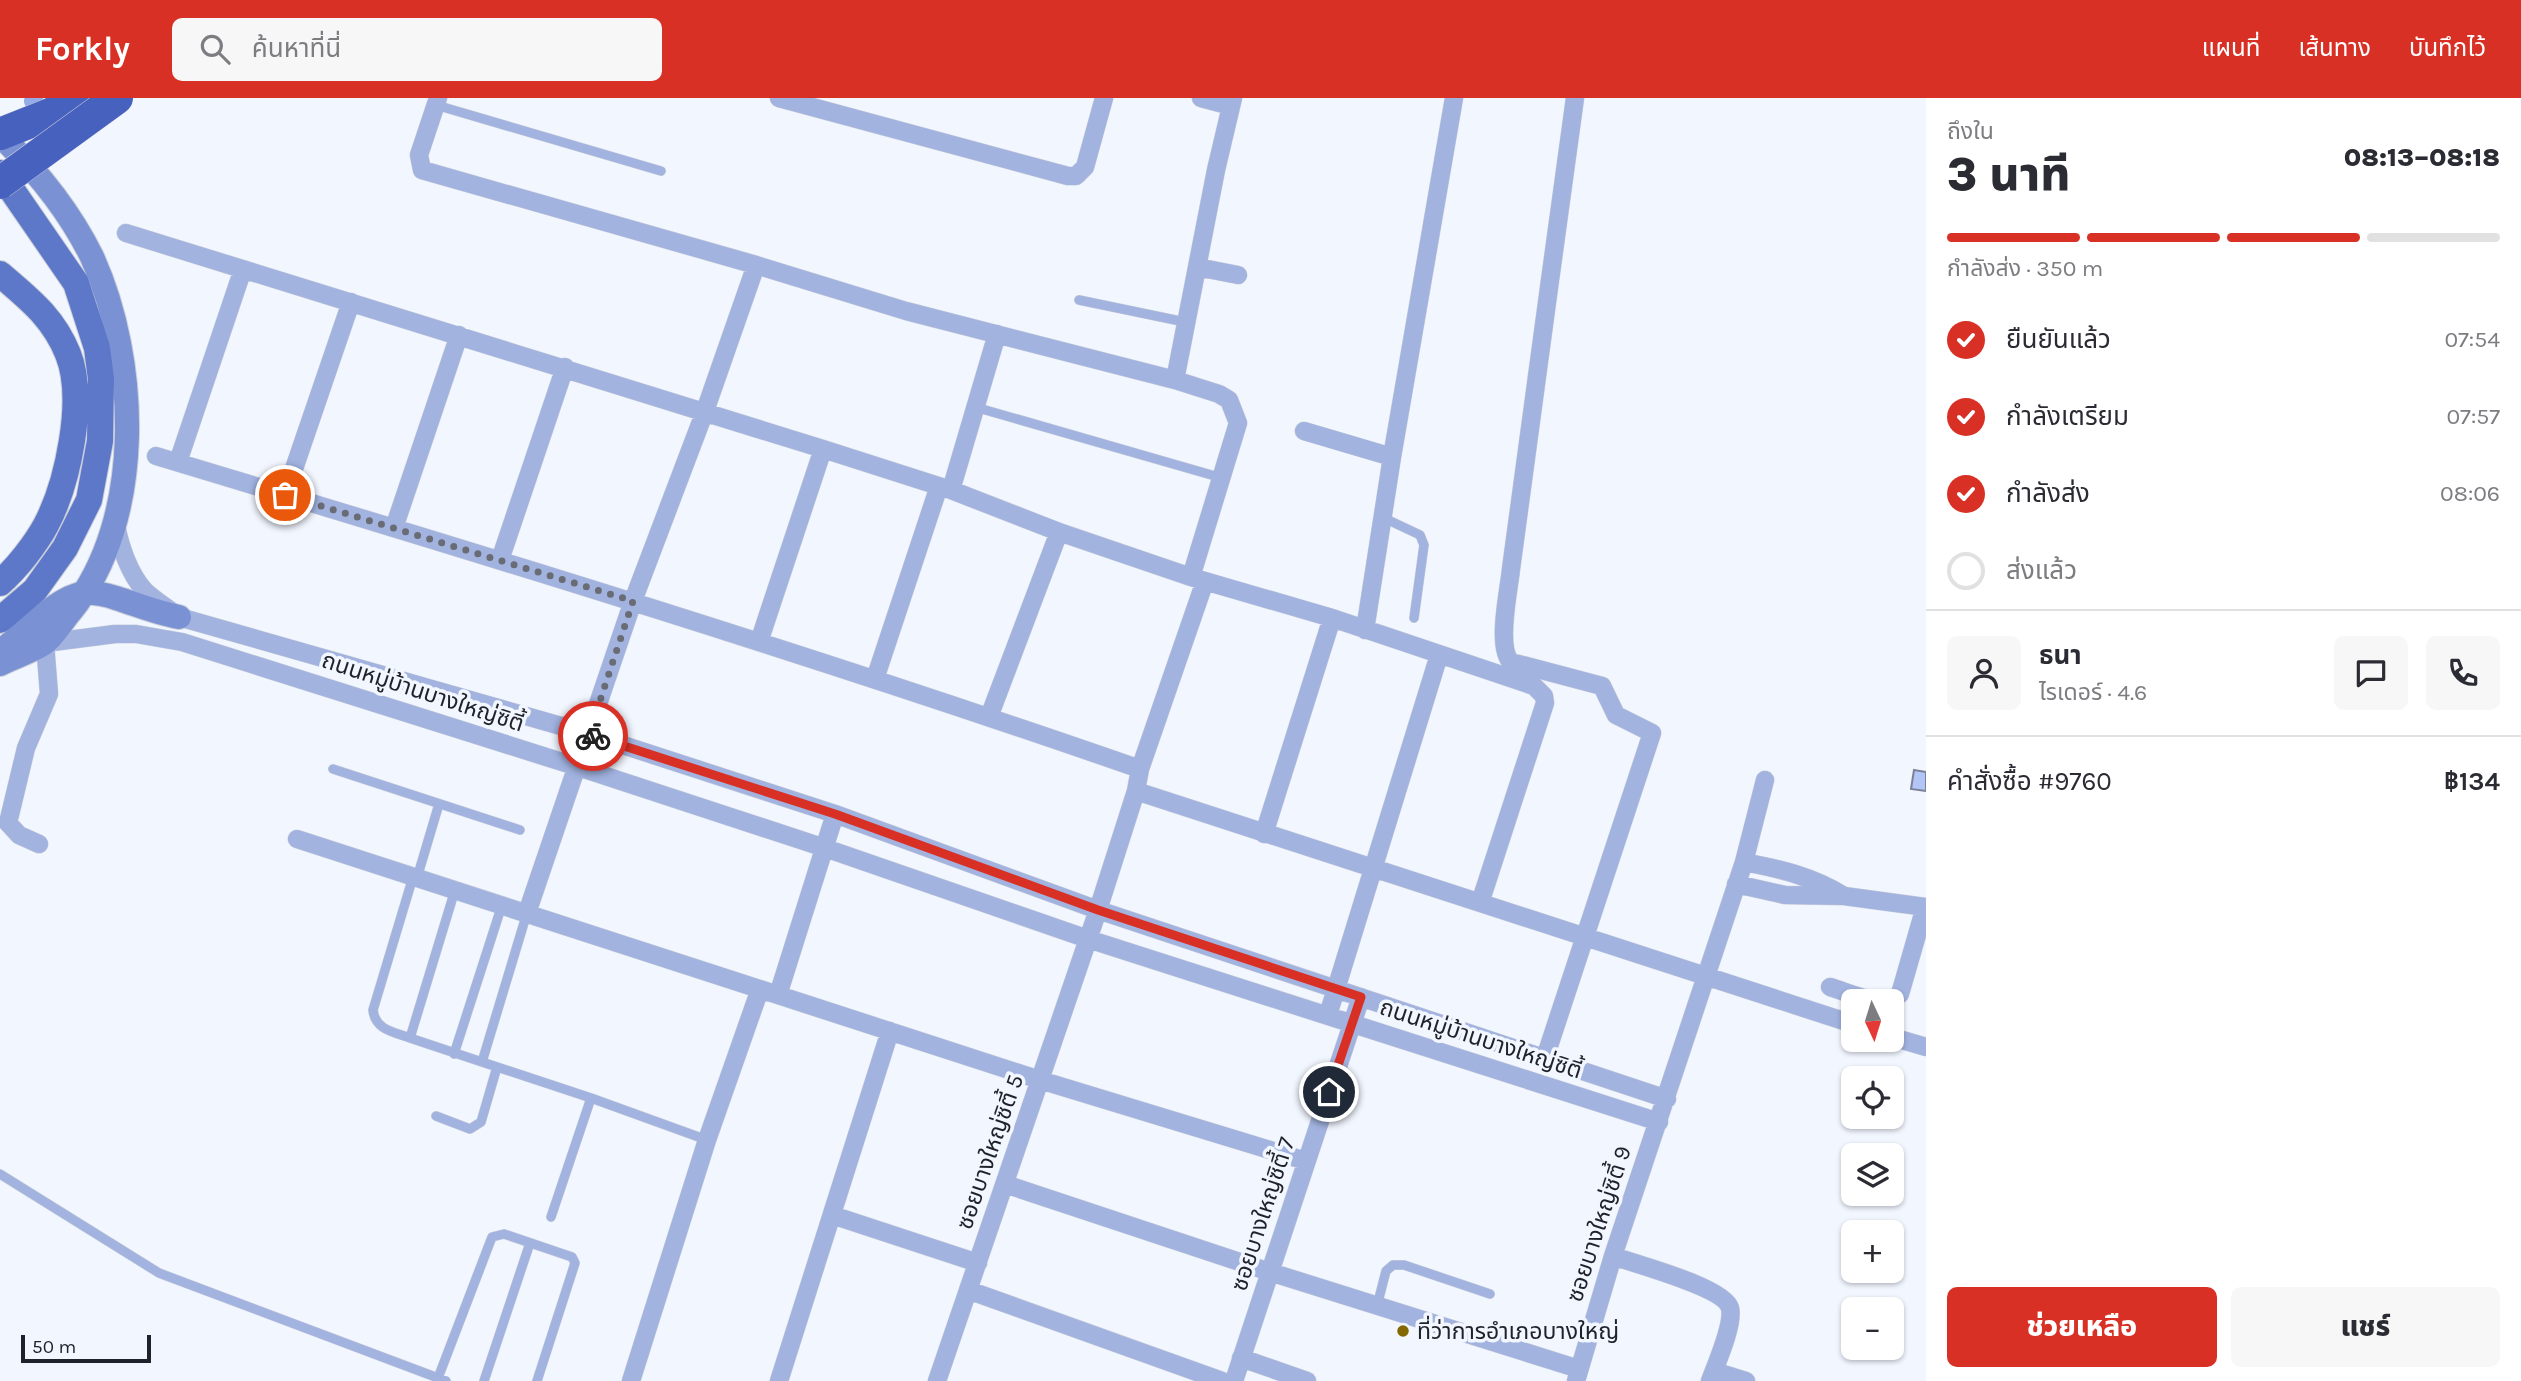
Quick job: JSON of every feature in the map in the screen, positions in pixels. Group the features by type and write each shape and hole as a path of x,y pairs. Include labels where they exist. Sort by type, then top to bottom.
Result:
{"highway":[{"path":"0,134 48,116 84,98"},
{"path":"0,183 117,98"}],"main road":[{"path":"0,134 25,160 60,205 91,255 115,320 125,376 128,432 116,524 86,593 45,643 0,664"},
{"path":"0,173 76,283 97,348 101,379 100,441 89,500 65,548 35,590 0,620"},
{"path":"0,274 45,313 69,355 74,378 75,425 66,471 46,524 10,575 0,583"},
{"path":"0,652 55,607 69,598 86,593 114,597 155,612 179,617"}],"street":[{"path":"779,98 1068,176 1076,176 1084,167 1104,98"},
{"path":"1175,380 1232,102 1201,98"},
{"path":"1365,630 1454,98"},
{"path":"1545,1058 1652,733 1616,715 1602,686 1511,662 1505,656 1504,649 1514,543 1575,98"},
{"name":"ซอยบางใหญ่ซิตี้ 5","path":"437,101 419,155 422,170 756,265 906,312 1175,380 1219,394 1230,400 1235,410 1238,423 1198,579 1140,769 1136,791 937,1381"},
{"path":"125,233 705,411 945,489 1059,532 1198,579 1332,618 1534,686 1544,695 1545,703 1480,903"},
{"path":"527,913 633,601 705,411 756,265"},
{"path":"1197,267 1238,275"},
{"path":"178,462 243,269"},
{"path":"285,495 351,302"},
{"path":"875,679 975,407 997,334"},
{"path":"394,528 459,335"},
{"path":"500,560 565,367"},
{"path":"1304,431 1392,457"},
{"path":"759,642 823,449"},
{"path":"156,456 633,601 1140,769"},
{"name":"ถนนหมู่บ้านบางใหญ่ซิตี้","path":"116,524 119,540 139,582 146,591 179,617 589,734 835,814 1098,910 1667,1099"},
{"path":"989,717 1059,532"},
{"path":"1264,834 1332,618"},
{"name":"ถนนหมู่บ้านบางใหญ่ซิตี้","path":"45,643 115,634 136,634 182,642 578,767 825,848 1088,939 1658,1122"},
{"path":"39,844 19,835 8,823 26,748 49,694 45,643"},
{"path":"1328,1015 1439,655"},
{"name":"ซอยบางใหญ่ซิตี้ 9","path":"1577,1375 1613,1256 1744,862 1765,780"},
{"path":"1136,791 1841,1020"},
{"path":"778,995 835,814"},
{"path":"297,839 1040,1080 1306,1161"},
{"path":"1744,862 1793,872 1822,882 1844,896"},
{"path":"1736,884 1785,895 1844,896 1926,907 1900,994 1894,1000 1874,1001 1830,987"},
{"path":"631,1381 707,1140 760,989"},
{"name":"ซอยบางใหญ่ซิตี้ 7","path":"1234,1381 1361,997"},
{"path":"779,1381 890,1031"},
{"path":"1904,1041 1926,1047"},
{"path":"1005,1184 1377,1306 1577,1375"},
{"path":"832,1215 978,1263"},
{"path":"1613,1256 1702,1286 1726,1302 1730,1309 1730,1322 1712,1376 1746,1381"},
{"path":"968,1290 1222,1381"},
{"path":"1241,1359 1307,1381"}],"lane":[{"path":"437,101 661,170"},
{"path":"1079,300 1185,322"},
{"path":"975,407 1222,478"},
{"path":"1384,518 1420,535 1424,545 1414,618"},
{"path":"333,769 520,830"},
{"path":"439,804 373,1010 380,1027 454,1054 592,1098 707,1140"},
{"path":"410,1038 455,890"},
{"path":"454,1054 502,905"},
{"path":"482,1062 527,913"},
{"path":"436,1116 470,1129 477,1126 481,1122 497,1067"},
{"path":"551,1217 592,1098"},
{"path":"0,1174 159,1273 442,1379 492,1237 504,1234 572,1257 575,1263 537,1381"},
{"path":"484,1381 530,1243"},
{"path":"1377,1306 1386,1271 1393,1265 1404,1265 1490,1294"}],"building":[{"path":"1914,770 1926,772 1926,791 1911,789"}],"way so far":[{"path":"285,495 633,601 589,734 593,736"}],"place":[{"name":"ที่ว่าการอำเภอบางใหญ่","path":"1403,1331"}],"route":[{"path":"593,736 835,814 1098,910 1361,997 1329,1092"}]}
